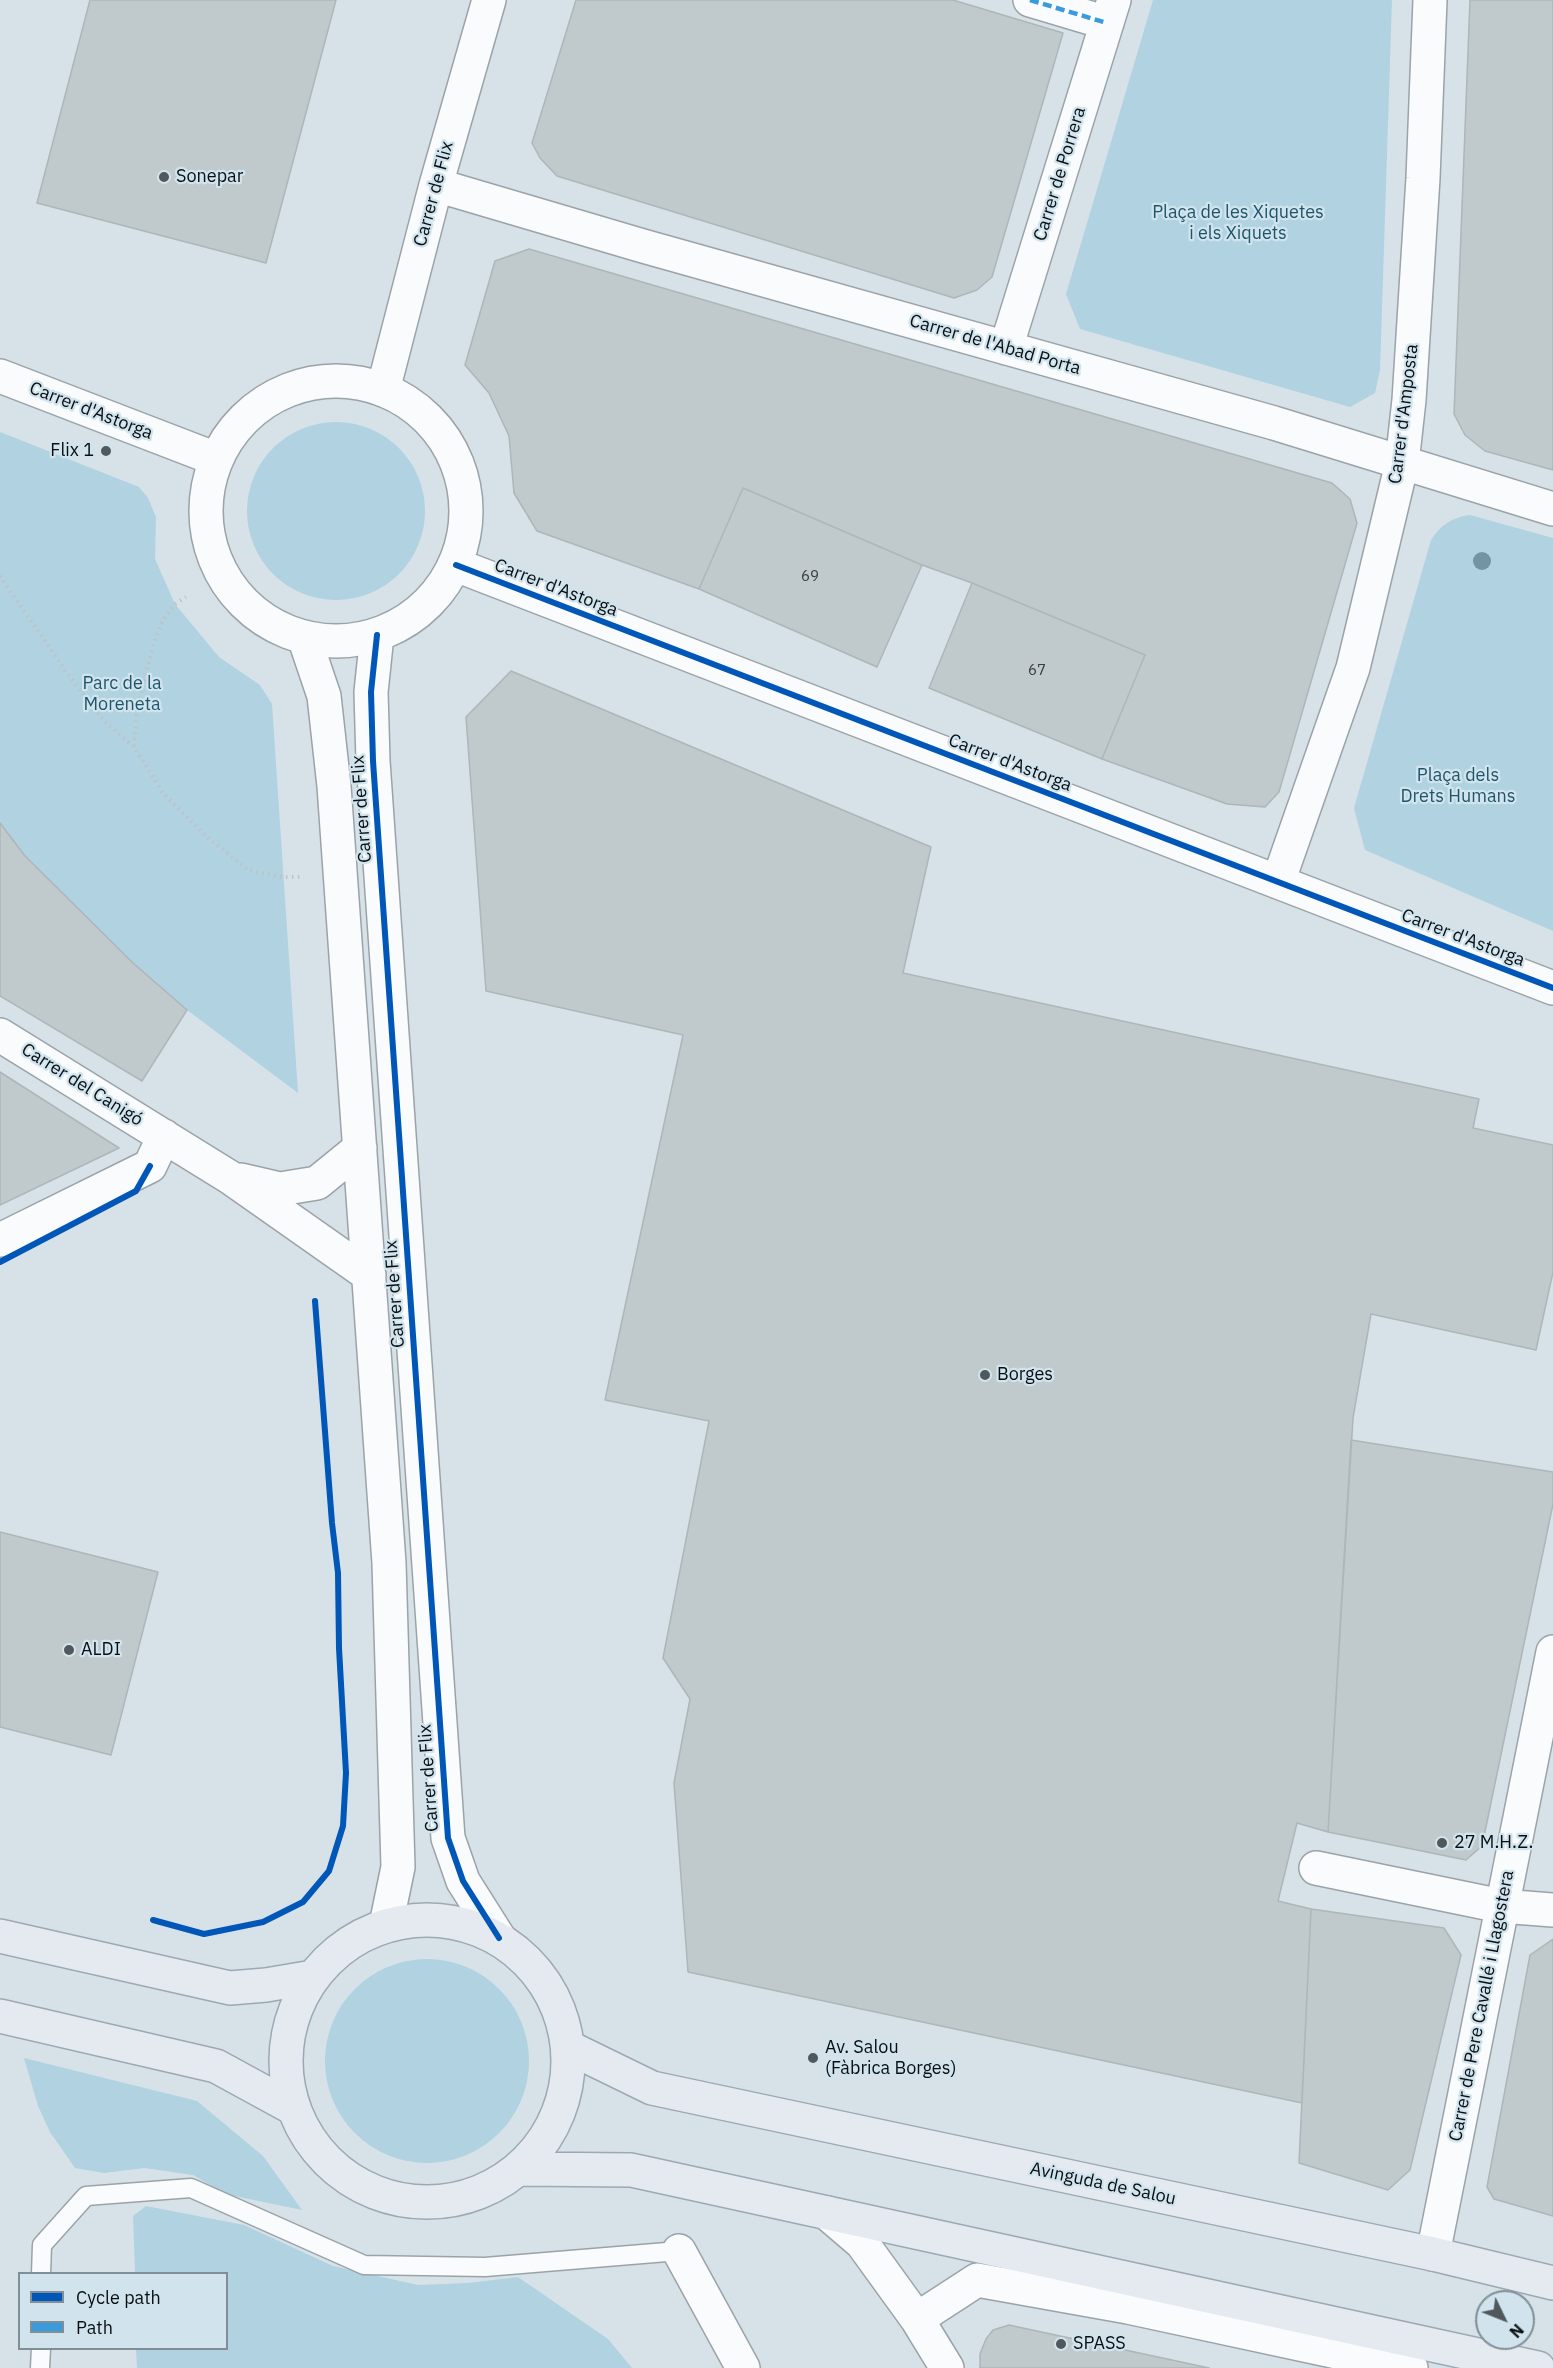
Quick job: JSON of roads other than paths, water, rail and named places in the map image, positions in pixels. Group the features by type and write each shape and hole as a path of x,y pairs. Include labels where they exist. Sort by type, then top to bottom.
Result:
{"main road":[{"path":"417,1919 441,1920 471,1926 499,1938 530,1963 545,1982 561,2013 568,2047 568,2080 560,2111 545,2140 519,2169 484,2191 448,2202 408,2202 372,2192 346,2178 325,2161 307,2137 293,2108 286,2073 286,2048 295,2008 313,1977 346,1944 386,1926 417,1919"},
{"path":"0,1936 230,1988 313,1977"},
{"path":"0,2016 216,2066 293,2108"},
{"name":"Avinguda de Salou","path":"568,2047 652,2088 1433,2254 1553,2283"},
{"path":"519,2169 631,2170 1538,2368"}],"street":[{"name":"Carrer de Flix","path":"383,390 436,184 489,0"},
{"path":"1030,0 1111,11"},
{"name":"Carrer d'Amposta","path":"1278,882 1353,668 1402,463 1409,400 1423,178 1430,0"},
{"name":"Carrer de Porrera","path":"1006,348 1111,11"},
{"name":"Carrer de l'Abad Porta","path":"436,184 643,246 1274,423 1553,509"},
{"name":"Carrer d'Astorga","path":"0,376 216,459"},
{"path":"334,380 367,384 383,390 397,395 422,412 443,434 456,458 466,491 467,518 456,566 425,607 402,623 377,635 358,640 334,641 304,637 276,627 241,601 219,567 207,530 206,507 209,481 216,459 234,431 259,406 291,389 334,380"},
{"name":"Carrer d'Astorga","path":"456,566 1553,988"},
{"name":"Carrer de Flix","path":"377,635 371,692 373,761 448,1838 463,1881 499,1938"},
{"name":"Carrer de Flix","path":"304,637 324,696 334,786 389,1563 398,1867 386,1926"},
{"name":"Carrer del Canigó","path":"0,1035 231,1178 369,1275"},
{"path":"0,1240 150,1166 164,1136"},
{"name":"Carrer del Canigó","path":"231,1178 280,1189 317,1183 360,1148"},
{"name":"Carrer de Pere Cavallé i Llagostera","path":"1433,2254 1553,1652"},
{"path":"1316,1868 1501,1906 1553,1910"},
{"path":"827,2213 862,2243 917,2319 934,2363"},
{"path":"679,2251 743,2368"},
{"path":"917,2319 978,2280 1128,2307 1411,2368"}],"lane":[{"path":"41,2272 42,2245 86,2196 191,2188 364,2265 484,2267 679,2251"},
{"path":"40,2368 41,2350"}],"place":[{"name":"Sonepar","path":"164,177"},
{"name":"Flix 1","path":"106,451"},
{"name":"Borges","path":"985,1375"},
{"name":"ALDI","path":"69,1650"},
{"name":"27 M.H.Z.","path":"1442,1843"},
{"name":"Av. Salou (Fàbrica Borges)","path":"813,2058"},
{"name":"SPASS","path":"1061,2344"}],"park label":[{"name":"Plaça de les Xiquetes i els Xiquets","path":"1238,223"},
{"name":"Parc de la Moreneta","path":"122,694"},
{"name":"Plaça dels Drets Humans","path":"1458,786"}]}
